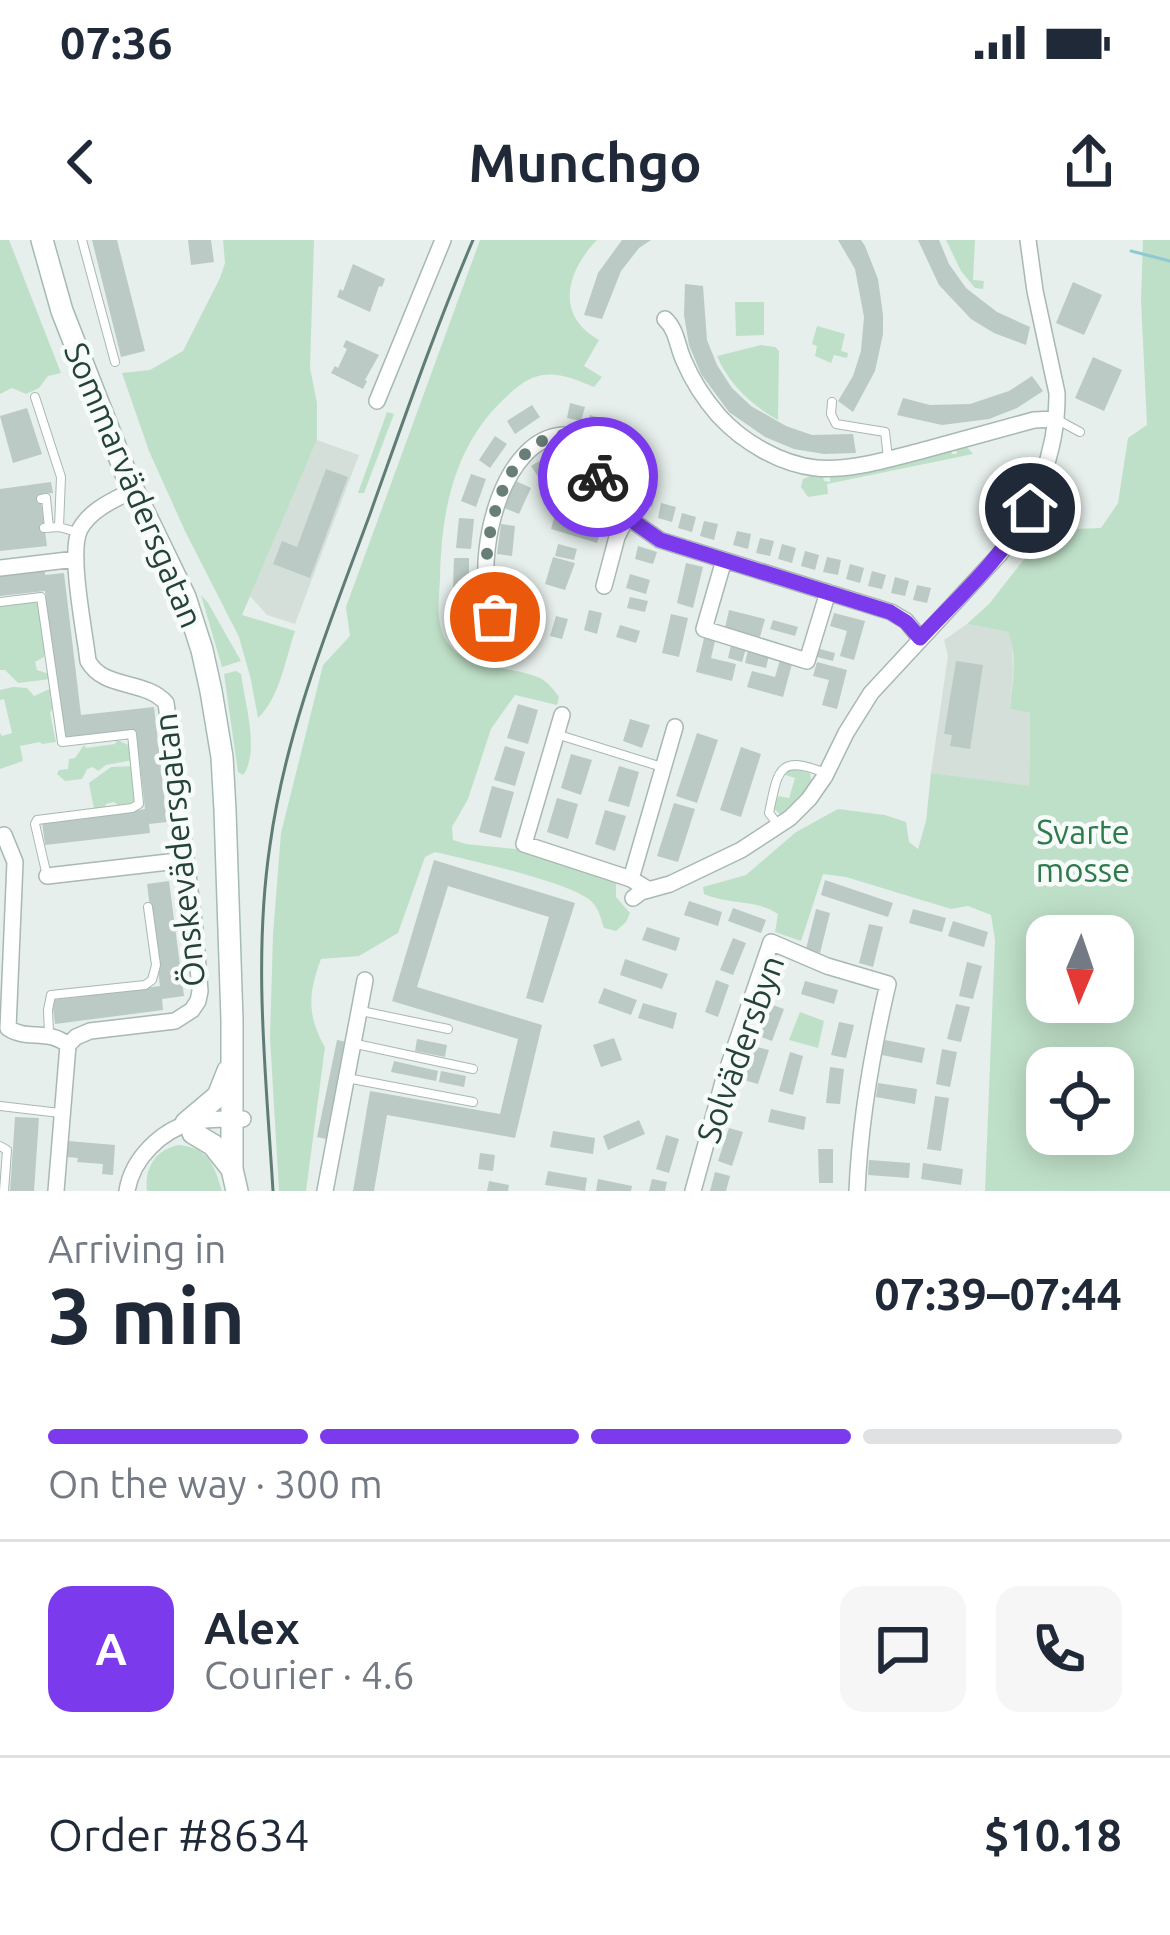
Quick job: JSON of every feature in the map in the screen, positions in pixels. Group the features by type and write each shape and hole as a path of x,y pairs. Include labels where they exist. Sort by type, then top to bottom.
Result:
{"street":[{"name":"Sommarvädersgatan","path":"42,240 62,311 133,490 185,597 212,692 223,773 238,1184"},
{"path":"376,401 443,240"},
{"path":"562,715 524,844 631,879 641,894 741,850 809,799 871,693 999,555 1030,508 1048,460 1057,393 1028,240"},
{"path":"665,319 672,325 681,356 721,418 754,445 814,468 889,459 1034,420 1056,419"},
{"path":"508,638 487,592 493,515 508,478 531,450 563,435 577,445 627,517 660,540 898,616 920,638"},
{"path":"79,532 100,508 133,490"},
{"path":"604,586 627,517"},
{"name":"Önskevädersgatan","path":"68,1046 90,1031 163,1024 185,1016 200,991 166,704 152,692 102,676 88,662 76,559 79,532"},
{"path":"0,568 76,559"},
{"path":"724,560 704,629 807,661 828,592"},
{"path":"631,879 675,727"},
{"path":"2,831 15,862 8,1028 15,1033 49,1035 68,1046 56,1191"},
{"path":"47,876 187,860"},
{"name":"Solvädersbyn","path":"693,1191 723,1082 771,942 827,966 888,984 870,1064 857,1191"},
{"path":"326,1191 365,980"},
{"name":"Sommarvädersgatan","path":"232,1020 241,1062 237,1125"},
{"path":"127,1191 130,1175 153,1143 184,1129 218,1096 231,1059"},
{"path":"184,1129 237,1125"},
{"path":"184,1129 214,1145 238,1184"}],"lane":[{"name":"Sommarvädersgatan","path":"82,240 115,362"},
{"path":"34,397 61,477 51,528"},
{"path":"832,402 836,424 885,432 889,459"},
{"path":"1056,419 1080,432"},
{"path":"41,499 46,498 51,528"},
{"path":"51,528 79,532"},
{"path":"0,602 41,597 62,742 132,734 139,804 38,820 47,876"},
{"path":"556,734 663,767"},
{"path":"779,826 769,813 785,766 799,764 826,774"},
{"path":"49,1035 51,995 145,985 152,980 156,965 148,907"},
{"path":"360,1010 448,1029"},
{"path":"354,1044 473,1069"},
{"path":"347,1078 473,1102"},
{"path":"0,1106 61,1113"},
{"path":"0,1146 7,1150 4,1191"}],"shaded area":[{"path":"317,440 359,455 295,624 267,615 250,596"},
{"path":"967,624 1008,632 1012,638 1010,709 1030,713 1029,787 931,773 948,656 944,640"}],"green space":[{"path":"0,240 9,240 61,373 48,376 26,394 12,388 0,394"},
{"path":"223,240 314,240 310,368 317,440 242,615 295,631 277,689 258,718 239,637 149,451 122,373 150,370 183,351 220,278 225,263"},
{"path":"480,240 597,240 578,265 570,292 575,318 599,340 584,366 602,377 594,387 548,374 517,387 481,425 452,487 441,556 443,635 466,658 540,678 559,697 557,705 515,695 491,729 468,799 452,827 453,840 525,850 616,878 616,897 630,913 616,931 604,928 592,902 564,887 435,852 425,857 398,933 359,956 321,959 311,1004 325,1047 306,1191 279,1191 270,1037 281,833 323,665 350,636 346,607"},
{"path":"946,240 975,240 973,280 984,281 983,289 975,288 961,271"},
{"name":"Svarte mosse","path":"1143,240 1170,240 1170,1191 985,1191 995,940 991,915 968,906 951,909 823,874 801,941 775,932 778,914 770,909 713,897 704,894 703,887 746,875 796,832 838,809 906,822 909,842 918,849 931,773 1029,786 1030,713 1010,709 1014,660 1008,632 967,624 989,604 1047,530 1101,528 1118,503 1128,438 1147,425"},
{"path":"735,302 764,302 764,335 736,336"},
{"path":"817,326 845,334 841,351 848,353 847,358 834,355 831,363 815,356 817,346 812,344"},
{"path":"761,345 779,351 778,420 742,393 717,356"},
{"path":"387,412 394,414 364,493 358,493"},
{"path":"956,448 973,454 827,484 828,494 808,497 801,487 810,476 823,476 830,482 830,476 951,449 957,454"},
{"path":"201,595 208,603 241,661 222,667"},
{"path":"38,604 46,641 44,657 35,662 37,670 51,679 18,683 0,670 0,605"},
{"path":"224,674 241,674 251,741 243,775 238,772"},
{"path":"27,688 34,696 52,688 50,713 56,742 20,746 23,761 0,769 0,733 12,733 0,690"},
{"path":"117,740 131,746 133,760 98,771 87,769 82,779 65,781 57,774 68,769 69,759 84,745 115,744"},
{"path":"134,766 137,797 132,803 119,806 114,802 94,809 89,783 111,767"},
{"path":"791,768 810,773 812,785 781,815 774,809 778,796 789,798 795,778 785,775"},
{"path":"800,1012 824,1021 818,1048 789,1040"},
{"path":"179,1145 209,1159 222,1191 147,1191 153,1161"}],"building":[{"path":"92,240 117,240 145,351 121,357"},
{"path":"188,240 211,240 214,262 191,265"},
{"path":"622,240 651,240 621,271 602,319 584,315 598,273"},
{"path":"838,240 861,240 865,246 878,279 883,315 875,371 853,412 838,401 861,351 864,317 855,269"},
{"path":"918,240 939,240 966,288 997,312 1030,327 1026,345 971,319 939,285"},
{"path":"353,264 385,279 370,312 337,297"},
{"path":"1073,282 1102,295 1084,335 1056,323"},
{"path":"685,284 703,286 707,340 732,388 751,406 786,426 812,435 853,434 856,453 794,449 765,437 729,412 701,374 689,345"},
{"path":"346,340 379,355 363,389 331,373 347,349 343,347"},
{"path":"1093,357 1122,370 1104,411 1075,398"},
{"path":"1032,376 1043,391 989,419 942,425 897,415 903,398 930,405 970,404 1009,391"},
{"path":"570,403 585,407 581,421 567,418"},
{"path":"532,405 540,417 515,434 507,421"},
{"path":"27,408 42,454 13,463 0,416"},
{"path":"590,415 604,419 600,434 586,430"},
{"path":"495,436 507,444 490,468 479,460"},
{"path":"606,443 620,447 616,462 602,458"},
{"path":"556,451 563,463 539,478 531,466"},
{"path":"623,466 637,469 634,484 619,481"},
{"path":"579,467 592,484 580,493 568,476"},
{"path":"326,469 348,477 310,578 273,564 282,541 297,547"},
{"path":"471,474 486,479 476,507 461,501"},
{"path":"516,481 531,488 519,514 504,508"},
{"path":"51,482 53,493 40,494 47,546 0,551 0,489"},
{"path":"642,488 656,492 652,507 638,503"},
{"path":"661,503 676,507 672,522 658,518"},
{"path":"557,507 604,521 597,543 551,529"},
{"path":"682,513 696,517 692,532 678,528"},
{"path":"459,518 474,519 471,549 456,548"},
{"path":"704,521 718,524 714,540 700,536"},
{"path":"501,524 515,526 512,556 497,554"},
{"path":"737,531 751,534 748,549 733,545"},
{"path":"760,538 774,541 770,556 756,553"},
{"path":"558,544 577,549 574,560 555,556"},
{"path":"782,544 796,548 792,563 778,559"},
{"path":"638,546 657,552 653,564 635,559"},
{"path":"805,551 819,555 815,570 801,566"},
{"path":"553,557 575,563 565,590 545,584"},
{"path":"827,557 841,560 838,575 823,572"},
{"path":"454,558 469,558 469,588 453,588"},
{"path":"686,563 703,567 693,608 677,603"},
{"path":"850,564 864,568 860,583 846,579"},
{"path":"513,569 515,599 500,600 498,571"},
{"path":"45,570 45,575 64,573 81,715 154,707 167,822 149,824 150,833 45,845 42,822 145,809 136,731 62,739 45,591 0,596 0,575"},
{"path":"872,571 886,575 882,589 868,586"},
{"path":"630,574 650,580 646,594 626,588"},
{"path":"895,577 909,581 905,596 891,593"},
{"path":"917,585 931,588 927,603 913,600"},
{"path":"630,597 648,601 645,612 627,608"},
{"path":"470,599 473,628 458,630 454,601"},
{"path":"589,610 602,613 597,634 584,630"},
{"path":"729,610 765,619 760,637 725,628"},
{"path":"834,613 865,621 854,660 840,656 847,631 830,626"},
{"path":"671,614 688,618 679,657 662,653"},
{"path":"556,616 568,619 562,639 550,636"},
{"path":"773,620 798,627 795,636 770,629"},
{"path":"620,625 640,631 636,643 616,637"},
{"path":"704,638 715,641 711,658 736,664 732,681 696,672"},
{"path":"732,641 747,645 742,662 728,658"},
{"path":"749,646 770,651 766,668 745,663"},
{"path":"816,648 835,653 833,661 813,656"},
{"path":"780,660 792,664 783,697 747,687 752,671 775,677"},
{"path":"956,661 983,665 970,749 950,746 952,735 944,734"},
{"path":"817,662 847,670 837,709 822,705 829,680 813,676"},
{"path":"518,704 538,710 528,744 507,738"},
{"path":"630,719 650,725 642,748 623,741"},
{"path":"697,733 718,740 697,803 676,796"},
{"path":"505,746 525,752 515,786 494,780"},
{"path":"741,747 761,754 741,817 720,810"},
{"path":"571,754 592,760 581,795 561,788"},
{"path":"619,766 639,772 629,807 608,801"},
{"path":"492,786 514,792 501,838 479,832"},
{"path":"557,798 578,804 568,839 547,832"},
{"path":"674,803 695,809 678,862 657,856"},
{"path":"605,810 626,816 615,851 595,844"},
{"path":"434,860 575,903 543,1003 526,998 549,917 448,886 417,987 542,1025 515,1138 387,1115 374,1191 353,1191 370,1091 500,1114 518,1039 392,1001"},
{"path":"825,880 893,903 888,917 821,895"},
{"path":"169,881 184,996 162,999 163,1010 55,1024 52,1000 160,986 147,884"},
{"path":"689,901 722,912 718,926 684,915"},
{"path":"733,908 766,920 761,933 728,921"},
{"path":"816,909 830,913 820,953 806,949"},
{"path":"913,909 946,918 942,932 909,923"},
{"path":"953,921 988,932 984,947 948,936"},
{"path":"869,924 883,927 873,967 859,963"},
{"path":"647,927 680,938 676,951 642,940"},
{"path":"733,938 746,943 733,975 720,970"},
{"path":"625,959 668,974 662,989 620,975"},
{"path":"967,962 982,966 973,999 959,996"},
{"path":"716,980 729,985 718,1017 705,1012"},
{"path":"805,981 838,990 834,1004 801,994"},
{"path":"604,988 637,1000 631,1015 598,1003"},
{"path":"643,1003 677,1013 673,1029 638,1018"},
{"path":"770,1004 784,1009 772,1041 759,1036"},
{"path":"956,1004 970,1007 961,1042 947,1039"},
{"path":"839,1022 854,1025 846,1058 831,1055"},
{"path":"614,1038 622,1060 601,1067 593,1045"},
{"path":"417,1039 447,1045 445,1057 415,1051"},
{"path":"337,1040 348,1042 327,1139 317,1137"},
{"path":"885,1040 925,1048 922,1063 882,1055"},
{"path":"754,1046 769,1050 758,1084 744,1080"},
{"path":"942,1049 957,1052 950,1087 936,1084"},
{"path":"790,1052 803,1056 793,1095 779,1091"},
{"path":"394,1061 438,1071 436,1081 391,1072"},
{"path":"830,1067 844,1069 840,1104 826,1103"},
{"path":"441,1071 466,1076 464,1087 439,1082"},
{"path":"878,1083 917,1089 915,1104 876,1097"},
{"path":"935,1096 949,1098 941,1151 927,1149"},
{"path":"771,1109 806,1117 804,1130 768,1122"},
{"path":"15,1117 39,1118 34,1191 10,1191"},
{"path":"639,1120 645,1134 608,1150 603,1136"},
{"path":"729,1128 743,1132 732,1166 718,1161"},
{"path":"553,1131 595,1138 593,1154 550,1147"},
{"path":"666,1135 679,1139 669,1173 656,1169"},
{"path":"68,1141 115,1145 113,1175 102,1174 103,1164 67,1157"},
{"path":"818,1149 833,1149 833,1183 819,1183"},
{"path":"480,1153 495,1155 493,1171 478,1169"},
{"path":"869,1160 910,1163 909,1178 868,1175"},
{"path":"923,1163 963,1169 961,1185 921,1179"},
{"path":"548,1171 587,1178 585,1191 545,1185"},
{"path":"715,1172 730,1176 726,1191 710,1191"},
{"path":"598,1179 632,1186 631,1191 596,1191"},
{"path":"652,1179 667,1182 665,1191 649,1191"},
{"path":"489,1181 509,1185 508,1191 487,1191"}],"waterway":[{"path":"1131,251 1170,261"}],"tram line":[{"path":"273,1191 262,931 277,802 325,636 473,240"}],"way so far":[{"path":"495,617 487,592 488,541 493,515 520,461 542,441 563,435 577,445 598,477"}],"route":[{"path":"598,477 627,517 660,540 890,612 920,638 999,555 1030,508"}]}
